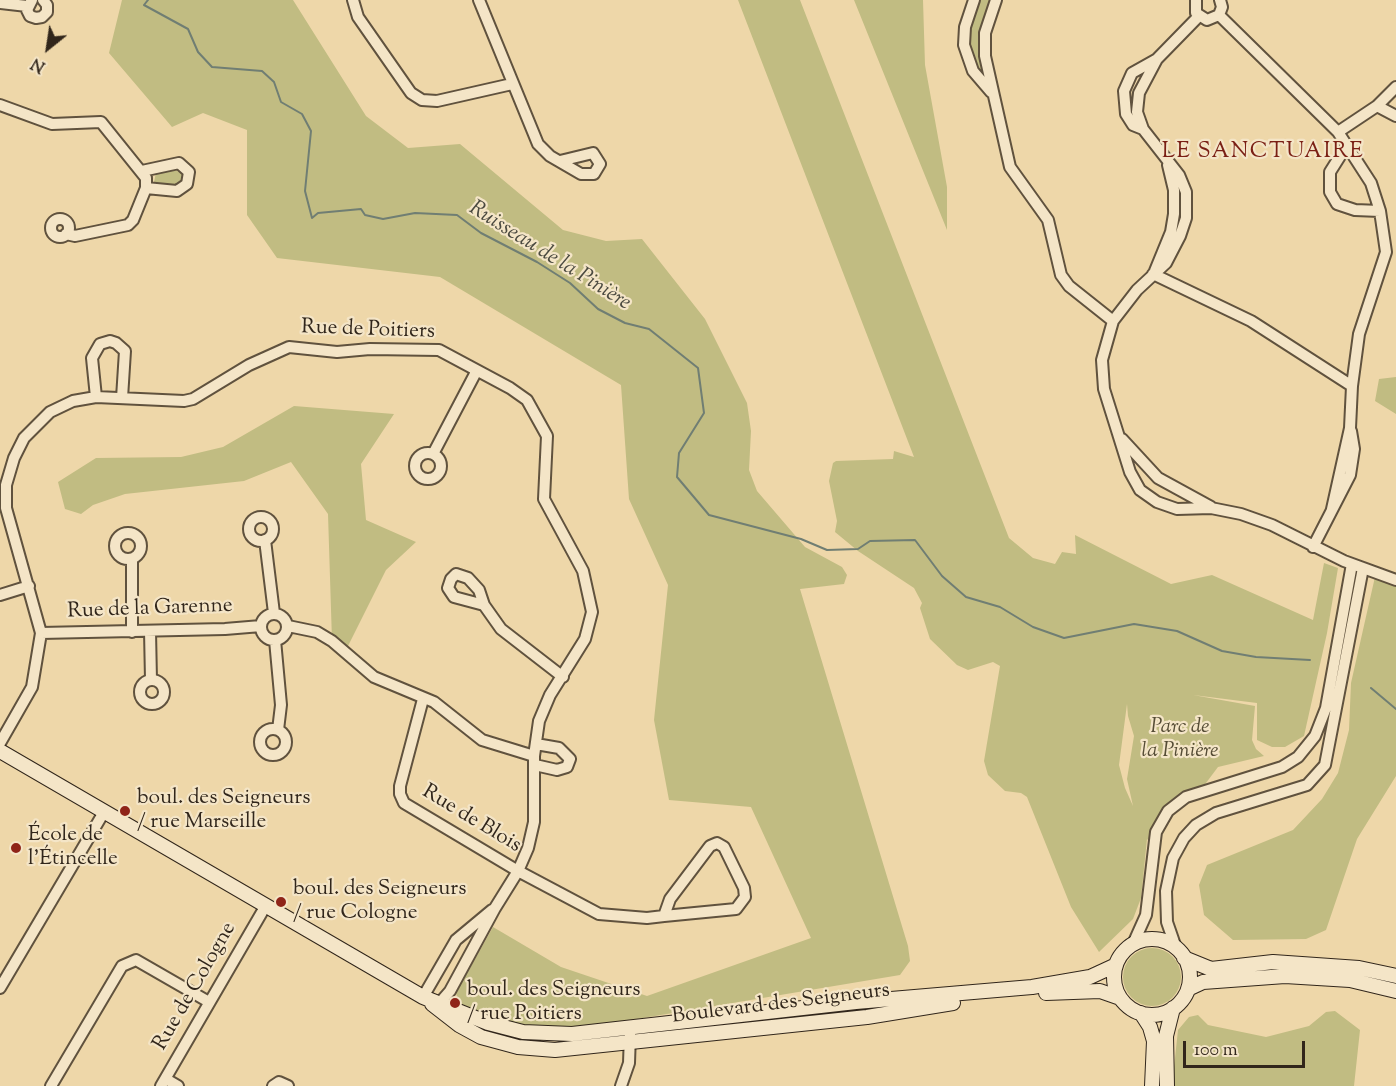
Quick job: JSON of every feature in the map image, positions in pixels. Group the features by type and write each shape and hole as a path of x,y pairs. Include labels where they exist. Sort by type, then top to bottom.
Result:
{"street":[{"path":"0,3 30,3 28,13 33,17 42,17 47,9 43,0"},
{"path":"353,0 358,17 411,93 422,100 437,101 512,84"},
{"path":"479,0 538,144 560,161"},
{"path":"974,0 965,27 964,45 973,71 993,95"},
{"path":"996,0 985,33 985,56 1010,167 1048,220 1061,275 1069,286 1113,321"},
{"path":"1196,0 1195,9 1199,16 1212,20 1219,15 1222,7 1220,0"},
{"path":"1219,15 1338,132 1371,183 1380,211 1386,252 1359,334 1352,386 1350,428 1332,509 1313,547"},
{"path":"1143,129 1133,125 1126,114 1124,91 1132,73 1157,59 1199,16"},
{"path":"1157,59 1139,93 1137,112 1143,129 1167,158 1174,190 1174,214 1171,232 1154,274 1113,321 1102,360 1104,389 1130,472 1140,490 1157,502 1177,509 1211,508"},
{"path":"1338,132 1377,106 1396,87"},
{"path":"1377,106 1396,116"},
{"path":"1,107 63,125 101,122 146,178 146,188 133,220 124,228 75,236 66,234"},
{"path":"1347,145 1330,172 1330,192 1337,204 1355,210 1380,211"},
{"path":"142,171 179,163 189,172 187,184 177,191 146,188"},
{"path":"1154,274 1251,321 1352,386"},
{"path":"96,397 92,358 100,344 110,341 125,351 122,398"},
{"name":"Rue de Poitiers","path":"0,744 32,687 41,633 30,586 4,514 8,476 24,438 39,420 61,405 96,397 184,401 193,399 249,365 289,347 337,352 370,349 439,350 476,372 510,388 527,400 547,436 544,499 584,571 592,612 585,639 543,708 535,755 534,822 528,848 518,871 450,991 438,1005"},
{"path":"433,454 476,372"},
{"path":"1118,434 1158,478 1211,508 1272,525 1313,547 1396,580"},
{"path":"266,540 274,613"},
{"path":"132,559 132,632"},
{"path":"1358,566 1326,708 1315,736 1298,757 1282,767 1186,797 1168,811 1156,832 1146,915 1133,944 1122,954 1116,965 1114,979 1120,998 1129,1008 1141,1013 1159,1014 1173,1008 1188,990 1203,982 1285,976 1350,980 1396,991"},
{"path":"1188,990 1189,972 1167,922 1166,891 1173,858 1187,834 1216,813 1307,785 1325,765 1358,566"},
{"path":"0,595 30,586"},
{"path":"484,605 501,629 563,677"},
{"path":"274,613 264,618 261,626 263,634 275,640"},
{"path":"274,613 285,618 288,626 286,634 275,640"},
{"name":"Rue de la Garenne","path":"41,633 132,632 261,626"},
{"path":"288,626 304,627 317,632 332,641 374,677 434,702 482,740 535,755"},
{"path":"150,631 151,680"},
{"path":"275,640 281,705 278,730"},
{"name":"Rue de Blois","path":"423,699 400,786 400,794 404,803 518,871 599,914 647,918 736,909 742,903 744,888 724,847 717,843 710,846 670,899 664,916"},
{"name":"Boulevard des Seigneurs","path":"0,751 423,997 438,1005 488,1023 523,1032 565,1035 864,1002 1043,986 1098,975 1116,965"},
{"path":"0,988 104,812"},
{"name":"Rue de Cologne","path":"164,1082 265,907"},
{"name":"Rue de Poitiers","path":"423,997 456,940 495,908"},
{"path":"1133,944 1155,939 1211,969 1283,963 1359,968 1396,976"},
{"path":"51,1086 122,966 136,960 209,1002"},
{"name":"Boulevard des Seigneurs","path":"438,1005 475,1034 518,1047 561,1050 867,1017 964,1001 1037,993 1100,991 1120,998"},
{"path":"1167,1086 1167,1036 1173,1008"},
{"path":"1141,1013 1150,1027 1154,1041 1152,1086"},
{"path":"621,1086 629,1063 630,1028"},
{"path":"164,1082 178,1086"},
{"path":"273,1086 279,1082 288,1086"}],"green space":[{"path":"122,0 293,0 366,116 408,148 460,144 563,230 606,241 642,239 705,319 747,403 751,431 749,470 757,491 805,547 842,567 847,575 844,584 800,589 908,946 910,961 900,975 565,1031 511,1023 459,1004 456,993 493,927 561,967 647,996 811,938 751,807 669,800 654,720 668,585 629,499 621,385 440,277 277,258 247,215 247,130 203,113 172,127 109,53"},
{"name":"Parc de la Pinière","path":"738,0 800,0 1009,538 1033,558 1055,564 1062,552 1076,554 1075,535 1171,584 1212,575 1313,620 1324,563 1338,568 1327,633 1304,736 1285,747 1272,747 1257,740 1257,703 1193,695 1255,706 1252,740 1256,749 1264,756 1218,767 1203,787 1177,797 1161,813 1150,842 1147,839 1141,898 1133,919 1099,952 1071,907 1027,797 1021,793 1005,791 988,775 984,761 1000,666 993,662 968,670 957,665 930,639 920,608 922,603 914,588 858,551 835,532 837,521 829,481 833,463 893,459 894,451 914,457","holes":["1127,704 1134,736 1127,779 1133,806 1119,765"]},
{"path":"854,0 923,0 925,65 947,187 947,230"},
{"path":"974,0 996,0 985,33 993,95 973,71 965,27"},
{"path":"174,170 182,173 184,177 181,183 174,188 154,182 156,173"},
{"path":"1396,377 1396,414 1375,401 1379,379"},
{"path":"294,406 394,414 361,464 366,520 416,542 386,570 345,652 332,641 328,514 291,462 244,481 125,494 93,505 81,514 65,509 58,482 96,458 181,457 223,447"},
{"path":"1377,568 1396,573 1396,776 1357,839 1326,930 1306,939 1233,940 1204,915 1199,885 1207,865 1293,830 1322,799 1338,773 1349,730 1351,683"},
{"path":"1146,948 1158,948 1173,956 1181,971 1181,983 1173,998 1158,1006 1146,1006 1131,998 1123,983 1123,971 1131,956"},
{"path":"1335,1011 1360,1030 1354,1086 1172,1086 1178,1030 1189,1017 1198,1015 1208,1025 1266,1037 1309,1026 1326,1012"}],"waterway":[{"name":"Ruisseau de la Pinière","path":"148,0 144,5 188,29 198,52 212,67 262,71 274,82 281,102 302,114 311,131 305,191 312,218 318,213 361,209 365,215 383,219 415,213 457,215 481,233 537,262 570,283 598,309 625,323 649,329 698,368 704,413 679,453 677,477 709,515 801,539 827,550 858,549 870,541 915,540 942,576 966,597 1000,607 1033,627 1064,638 1134,624 1177,631 1222,651 1256,657 1310,660"},
{"name":"Ruisseau de la Pinière","path":"1371,688 1396,709"}],"place":[{"name":"boul. des Seigneurs / rue Marseille","path":"125,811"},
{"name":"École de l'Étincelle","path":"16,848"},
{"name":"boul. des Seigneurs / rue Cologne","path":"281,902"},
{"name":"boul. des Seigneurs / rue Poitiers","path":"455,1003"}],"district":[{"name":"LE SANCTUAIRE","path":"1263,153"}]}
